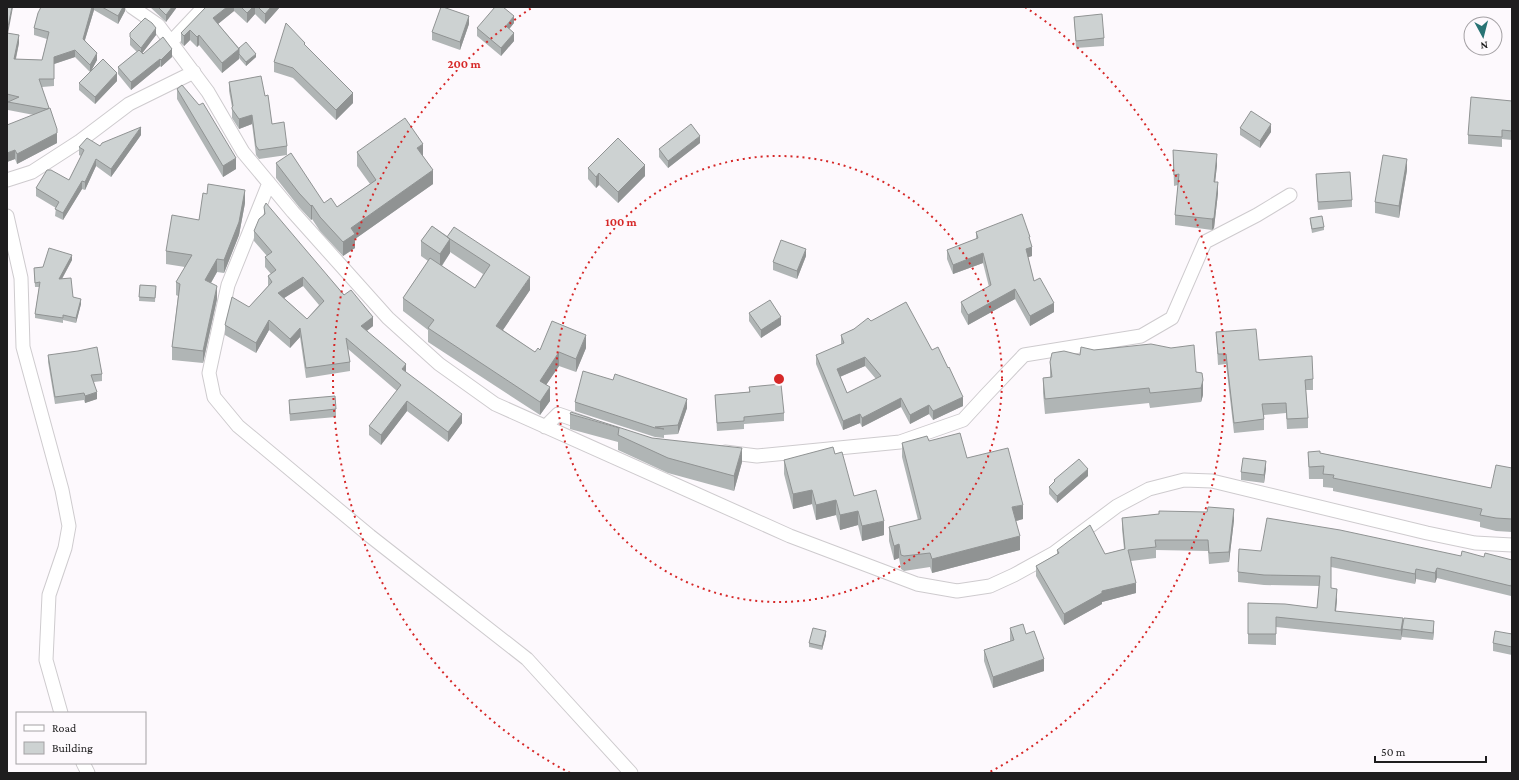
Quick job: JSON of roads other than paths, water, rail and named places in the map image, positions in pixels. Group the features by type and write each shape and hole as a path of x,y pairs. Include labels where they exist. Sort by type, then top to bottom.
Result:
{"street":[{"path":"132,7 158,25 208,92 243,152 293,212 388,318 440,364 495,404 790,536 917,584 957,591 990,586 1014,575 1054,553 1117,506 1149,489 1184,480 1212,481 1427,533 1475,542 1512,546"},
{"path":"171,42 204,7"},
{"path":"7,180 32,172 80,140 129,104 194,72"},
{"path":"269,183 228,285 209,373 214,397 238,426 370,536 527,660 631,773"},
{"path":"713,451 757,456 900,442 964,420 1024,355 1141,336 1172,318 1205,242 1257,215 1290,195"},
{"path":"7,216 21,278 23,347 62,490 69,526 65,548 49,595 46,660 61,712"},
{"path":"546,427 558,414 602,428"},
{"path":"83,764 88,773"}]}
